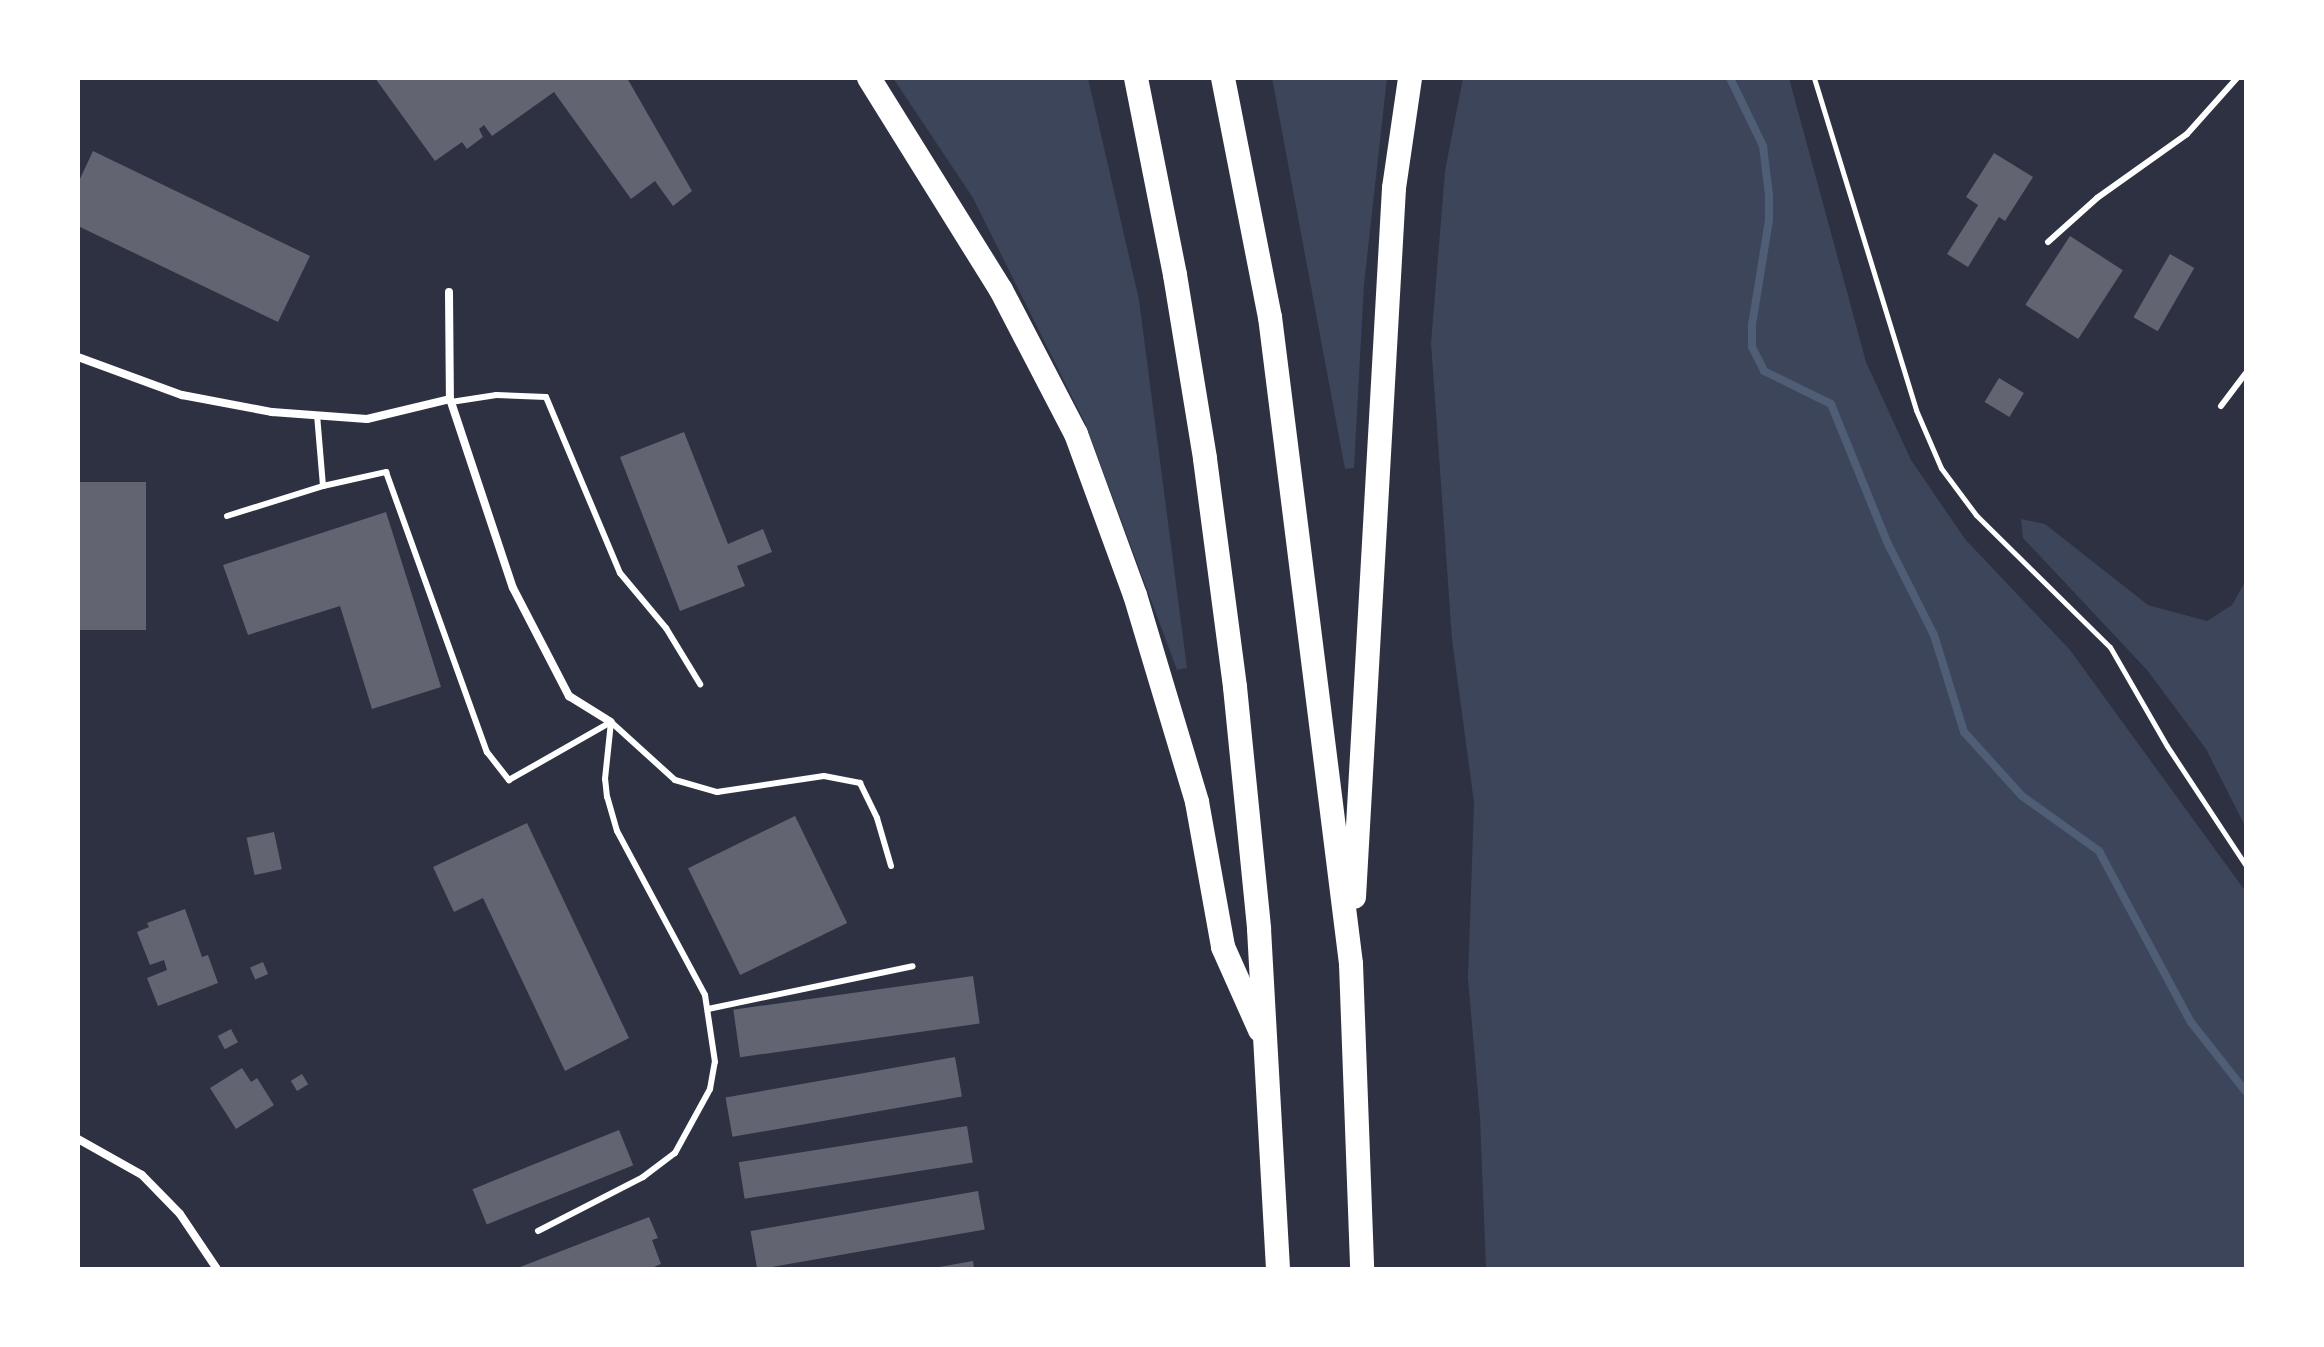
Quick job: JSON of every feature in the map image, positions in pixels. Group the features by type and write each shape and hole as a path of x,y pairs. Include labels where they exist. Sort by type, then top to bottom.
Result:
{"highway":[{"path":"869,78 1001,290 1076,434 1135,595 1197,802 1223,947 1268,1047"},
{"path":"1136,78 1175,275 1205,459 1235,687 1268,1047 1278,1269"},
{"path":"1223,78 1270,317 1351,964 1362,1269"},
{"path":"1351,964 1394,188 1410,78"}],"street":[{"path":"449,292 450,401 513,588 569,696 611,722"},
{"path":"78,357 182,395 272,412 367,419 450,401"},
{"path":"78,1139 142,1175 180,1214 217,1269"}],"lane":[{"path":"2048,242 2097,198 2187,134 2237,78"},
{"path":"2221,406 2246,373"},
{"path":"450,401 496,395 546,397 620,573 666,628 700,684"},
{"path":"317,415 323,486"},
{"path":"227,516 323,486 386,472 487,752 509,780 611,722"},
{"path":"611,722 675,780 717,792 824,776 860,783 877,818 891,866"},
{"path":"538,1231 643,1177 675,1153 710,1089 715,1062 705,995 617,831 605,779 611,722"},
{"path":"708,1009 913,966"}],"path":[{"path":"1814,78 1916,410 1941,468 1976,515 2110,647 2167,746 2246,866"}],"shaded area":[{"path":"893,78 1088,78 1139,300 1187,668 1177,670 1085,423 973,198"},
{"path":"1272,78 1387,78 1364,285 1354,468 1345,469"},
{"path":"1463,78 1789,78 1866,362 1911,460 1965,539 2070,650 2246,892 2246,1269 1486,1269 1480,1118 1468,978 1474,803 1452,639 1431,343 1445,171"},
{"path":"2021,519 2045,524 2148,605 2207,621 2232,605 2246,580 2246,828 2206,749 2147,670 2023,538"}],"building":[{"path":"375,78 627,78 692,191 673,206 655,181 631,199 554,92 492,136 484,125 479,129 483,137 467,149 462,142 435,161"},
{"path":"93,151 310,256 278,322 78,226 78,183"},
{"path":"1994,153 2033,177 2005,221 1999,217 1968,267 1947,254 1978,205 1966,197"},
{"path":"2070,236 2123,270 2078,339 2025,305"},
{"path":"2170,254 2194,268 2158,331 2134,317"},
{"path":"1999,378 2024,393 2009,417 1985,402"},
{"path":"684,432 728,544 763,529 772,552 737,566 745,586 680,611 620,457"},
{"path":"78,482 146,482 146,630 78,630"},
{"path":"386,512 441,687 372,709 340,606 248,635 223,565"},
{"path":"795,816 847,923 740,975 688,868"},
{"path":"527,823 629,1038 565,1071 483,898 454,912 433,867"},
{"path":"274,832 282,869 255,875 247,838"},
{"path":"185,909 202,957 208,955 218,983 158,1006 147,978 167,970 164,960 150,965 137,932 149,927 147,923"},
{"path":"263,962 268,974 255,979 250,967"},
{"path":"973,976 980,1024 740,1057 733,1010"},
{"path":"231,1029 238,1042 225,1049 218,1036"},
{"path":"955,1057 962,1096 732,1137 726,1097"},
{"path":"242,1068 251,1082 257,1078 274,1105 236,1129 210,1088"},
{"path":"302,1074 308,1084 297,1091 291,1081"},
{"path":"967,1126 973,1163 745,1199 739,1162"},
{"path":"619,1130 633,1165 487,1224 473,1189"},
{"path":"978,1191 985,1229 760,1269 757,1269 751,1231"},
{"path":"649,1217 658,1238 652,1240 661,1264 649,1269 515,1269"},
{"path":"973,1261 974,1269 939,1269 939,1267"}],"waterway":[{"path":"1730,78 1763,146 1769,195 1769,220 1752,325 1752,347 1764,371 1831,404 1887,542 1934,635 1964,732 2022,796 2099,851 2190,1021 2246,1092"}]}
